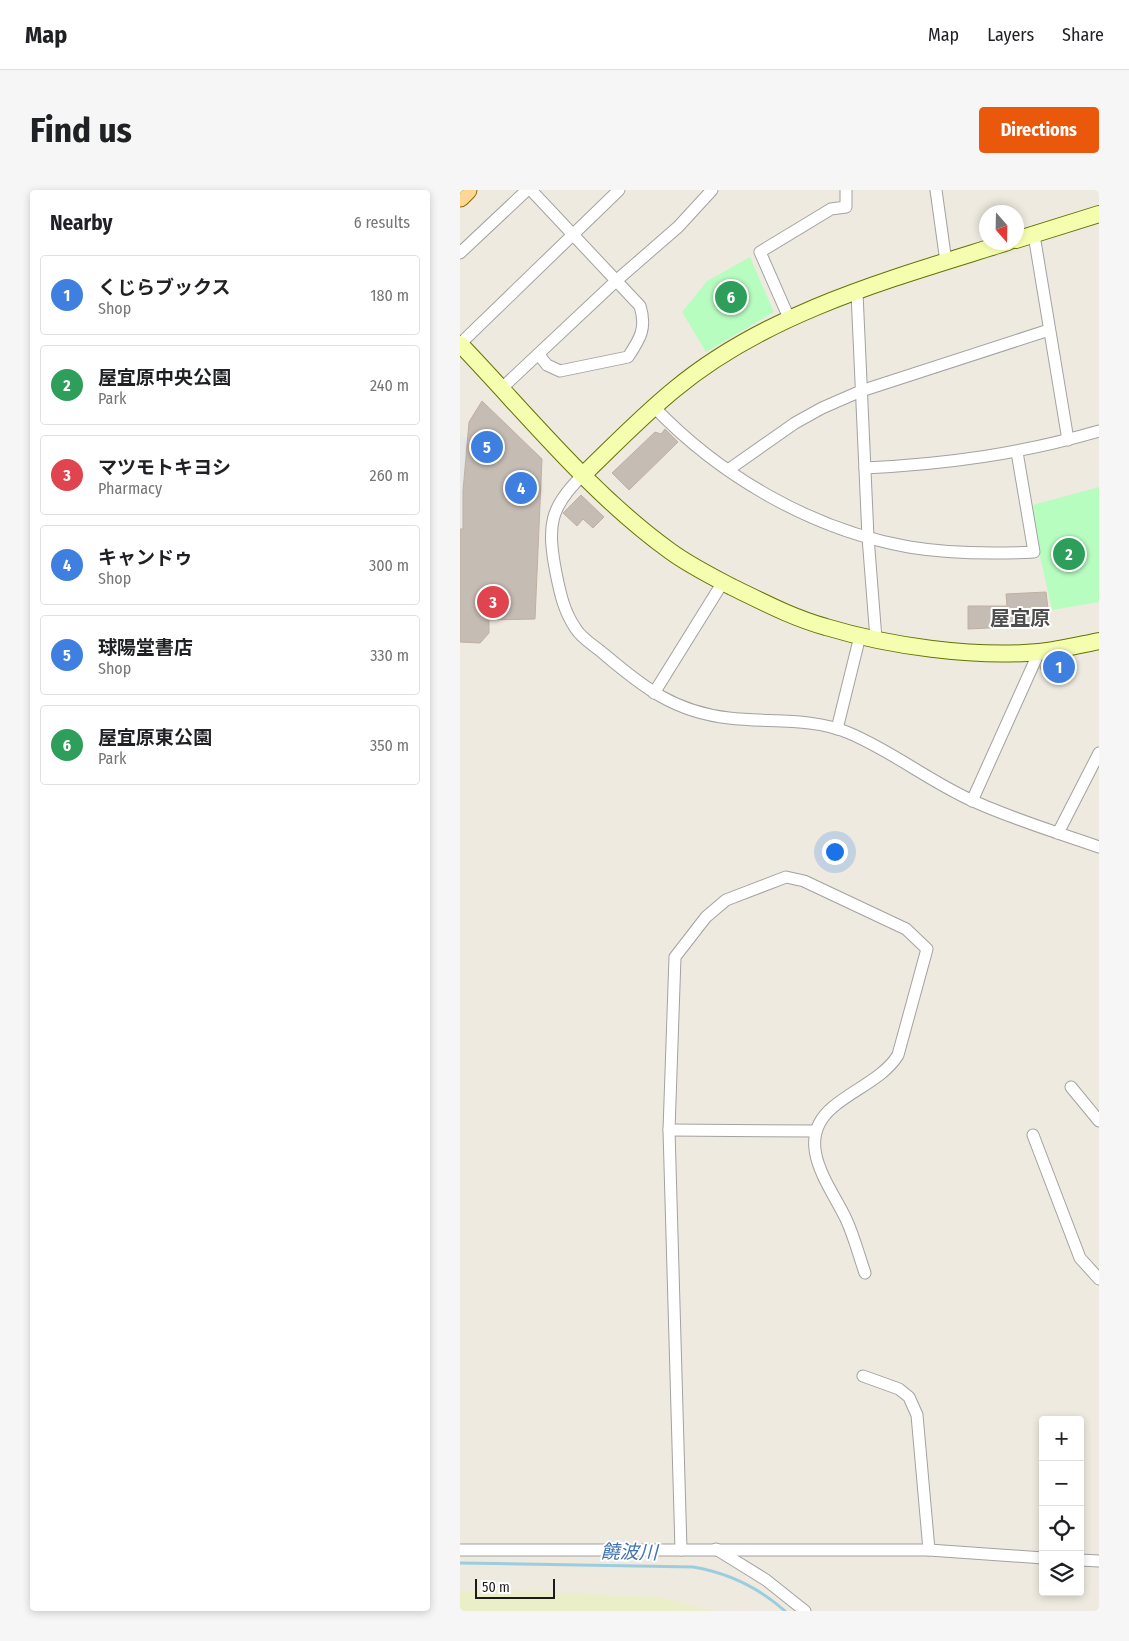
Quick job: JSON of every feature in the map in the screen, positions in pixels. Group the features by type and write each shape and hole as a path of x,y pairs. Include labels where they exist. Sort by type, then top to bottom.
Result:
{"main road":[{"path":"460,197 467,190"}],"street":[{"path":"460,254 527,190"},
{"path":"531,190 640,306 645,319 640,338 628,357 560,372 547,365 539,355"},
{"path":"620,190 460,344 584,474 628,517 670,552 723,582 774,608 825,627 868,638 970,652 1039,652 1099,641"},
{"path":"502,388 617,280 678,227 712,190"},
{"path":"789,318 760,252 831,209 846,207 846,190"},
{"path":"936,190 946,262"},
{"path":"1024,238 1099,214"},
{"path":"1034,235 1068,440"},
{"path":"983,250 789,318 709,365 675,388 584,474 562,498 551,524 553,559 566,613 577,631 642,687 672,704 707,715 730,719 797,722 848,732 926,778 972,800 1099,847"},
{"path":"836,729 868,638 868,537 857,293"},
{"path":"728,470 795,423 861,391 1049,330"},
{"path":"654,408 677,432 728,470 789,506 868,537 909,547 994,554 1034,552 1017,452"},
{"path":"865,468 962,461 1017,452 1099,431"},
{"path":"654,693 723,582"},
{"path":"972,800 1039,652"},
{"path":"1058,833 1095,769 1099,753"},
{"path":"681,1550 669,1130 675,957 706,917 726,900 786,877 804,881 906,929 927,949 898,1055 891,1066 832,1108 815,1131 816,1149 821,1172 846,1219 865,1273"},
{"path":"1071,1087 1099,1121"},
{"path":"669,1130 815,1131"},
{"path":"1033,1135 1080,1258 1099,1279"},
{"path":"863,1376 899,1390 909,1396 917,1415 929,1550"},
{"path":"716,1549 766,1580 805,1611"},
{"path":"460,1550 929,1550 1039,1558"},
{"path":"1084,1560 1099,1562"}],"green space":[{"path":"750,257 774,312 706,352 682,312 707,281"},
{"path":"1099,487 1099,602 1052,610 1029,506"},
{"path":"502,1590 659,1597 711,1611 460,1611 460,1591"}],"shaded area":[{"path":"460,434 467,438 463,529 460,529"}],"building":[{"path":"482,401 542,459 535,619 489,620 489,633 480,643 460,642 460,529 463,529 463,491 469,422"},
{"path":"665,429 678,442 629,490 612,473 655,432 661,434"},
{"path":"581,495 604,517 593,528 583,519 577,526 563,513"},
{"path":"1046,592 1050,625 968,629 968,606 1007,606 1006,594"},
{"path":"1062,661 1069,682 1040,669 1041,665"}],"waterway":[{"name":"饒波川","path":"460,1563 693,1567 719,1573 742,1582 775,1602 785,1611"}],"place":[{"name":"屋宜原東公園","path":"731,297"},
{"name":"球陽堂書店","path":"487,447"},
{"name":"キャンドゥ","path":"521,488"},
{"name":"屋宜原中央公園","path":"1069,554"},
{"name":"マツモトキヨシ","path":"493,602"},
{"name":"くじらブックス","path":"1059,667"}],"district":[{"name":"屋宜原","path":"1020,618"}]}
